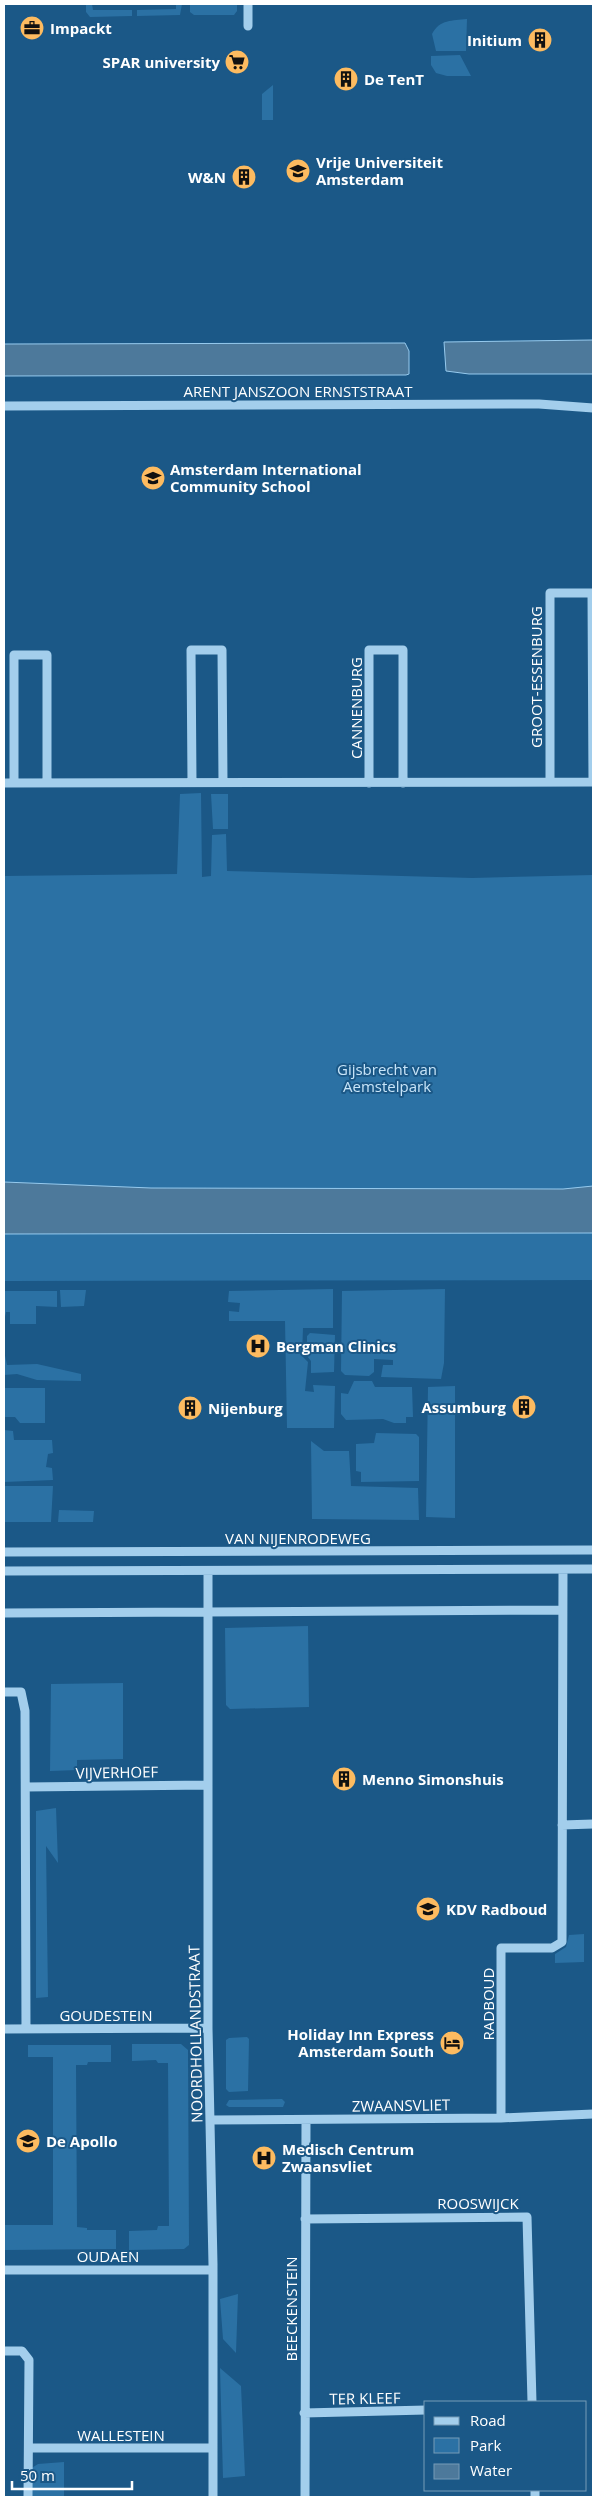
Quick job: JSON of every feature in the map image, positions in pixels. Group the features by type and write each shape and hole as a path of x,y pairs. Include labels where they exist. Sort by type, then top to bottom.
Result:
{"street":[{"path":"248,4 248,26"},
{"name":"ARENT JANSZOON ERNSTSTRAAT","path":"4,406 539,404 593,408"},
{"name":"GROOT-ESSENBURG","path":"550,782 550,593 592,593 593,782"},
{"path":"192,782 191,650 222,650 223,782"},
{"name":"CANNENBURG","path":"369,783 369,650 403,650 403,783"},
{"path":"14,783 14,655 47,655 47,783"},
{"path":"4,783 593,782"},
{"name":"VAN NIJENRODEWEG","path":"4,1552 593,1550"},
{"path":"4,1572 593,1569"},
{"name":"RADBOUD","path":"501,2118 501,1948 552,1948 562,1942 563,1570"},
{"name":"NOORDHOLLANDSTRAAT","path":"208,1571 208,2028 213,2270 213,2497"},
{"path":"4,1613 562,1610"},
{"path":"4,1692 20,1692 26,1711 26,2030"},
{"name":"VIJVERHOEF","path":"26,1786 208,1785"},
{"path":"562,1825 593,1824"},
{"name":"GOUDESTEIN","path":"4,2029 208,2028"},
{"name":"ZWAANSVLIET","path":"210,2120 501,2118 593,2114"},
{"name":"BEECKENSTEIN","path":"305,2497 306,2120"},
{"name":"ROOSWIJCK","path":"305,2219 527,2217 532,2401"},
{"name":"OUDAEN","path":"4,2270 213,2270"},
{"path":"4,2351 22,2351 29,2360 28,2497"},
{"name":"TER KLEEF","path":"304,2412 424,2410"},
{"name":"WALLESTEIN","path":"29,2448 212,2448"}],"green space":[{"path":"86,4 92,4 93,10 132,10 132,16 90,17 86,12"},
{"path":"176,4 182,4 180,15 137,16 137,10 176,9"},
{"path":"190,4 237,4 237,11 234,15 194,15 190,12"},
{"path":"467,19 466,51 436,51 432,34 435,29 443,23"},
{"path":"460,55 471,76 447,76 436,73 431,65 431,56"},
{"path":"273,85 273,120 262,120 262,94"},
{"name":"Gijsbrecht van Aemstelpark","path":"201,793 202,877 211,876 212,835 226,834 227,871 472,878 593,875 593,1280 4,1281 4,876 177,874 180,794"},
{"path":"211,794 228,794 228,829 213,829"},
{"path":"333,1289 333,1328 303,1328 302,1356 308,1362 305,1391 314,1392 313,1385 335,1386 334,1428 287,1428 285,1321 229,1321 229,1311 239,1312 240,1303 228,1302 229,1291"},
{"path":"445,1289 444,1363 441,1379 381,1377 383,1365 393,1365 393,1360 374,1359 374,1372 369,1376 345,1375 341,1371 342,1291"},
{"path":"60,1290 86,1290 84,1306 61,1307"},
{"path":"4,1291 57,1291 57,1307 36,1306 36,1324 10,1324 10,1312 6,1312 4,1322"},
{"path":"310,1333 335,1335 334,1372 311,1373 311,1361 307,1356 307,1336"},
{"path":"4,1351 7,1365 37,1364 81,1374 81,1381 37,1380 17,1374 4,1375"},
{"path":"354,1381 372,1381 375,1387 412,1387 413,1417 406,1417 406,1423 394,1423 383,1419 346,1420 341,1414 341,1393 348,1394"},
{"path":"455,1386 455,1518 426,1517 428,1387"},
{"path":"4,1388 45,1388 45,1423 20,1423 15,1417 4,1417"},
{"path":"4,1430 13,1431 14,1440 52,1440 53,1453 48,1454 46,1467 52,1468 53,1480 4,1482"},
{"path":"376,1433 416,1434 419,1437 419,1481 361,1482 361,1472 356,1471 356,1444 374,1443"},
{"path":"311,1441 324,1451 349,1451 351,1486 418,1488 419,1520 312,1519"},
{"path":"4,1486 53,1486 51,1522 4,1522"},
{"path":"59,1510 94,1511 93,1522 58,1522"},
{"path":"308,1626 309,1707 230,1709 226,1705 225,1628"},
{"path":"123,1683 123,1759 77,1760 77,1770 50,1771 51,1684"},
{"path":"56,1808 58,1863 46,1846 48,1997 36,1998 36,1811"},
{"path":"584,1934 584,1962 555,1963 555,1954 566,1947 569,1935"},
{"path":"247,2037 249,2039 248,2091 229,2092 226,2089 226,2040 229,2038"},
{"path":"132,2044 181,2044 188,2050 189,2245 184,2249 129,2250 129,2231 157,2230 158,2226 169,2226 168,2063 158,2063 156,2060 132,2061"},
{"path":"28,2045 111,2045 111,2062 88,2062 87,2065 76,2065 77,2227 87,2228 87,2230 116,2230 116,2249 5,2250 5,2225 53,2225 53,2057 28,2057"},
{"path":"282,2099 285,2102 283,2107 229,2107 226,2105 229,2100"},
{"path":"238,2294 236,2353 223,2339 220,2299"},
{"path":"220,2368 241,2386 245,2476 223,2478"},
{"path":"64,2462 64,2497 29,2497 30,2469 38,2464"}],"water":[{"path":"593,340 593,374 469,374 446,371 444,342"},
{"path":"405,343 409,351 409,374 406,375 4,376 4,344"},
{"path":"4,1182 151,1188 563,1189 593,1186 593,1233 4,1234"}],"place":[{"name":"Impackt","path":"32,28"},
{"name":"Initium","path":"540,40"},
{"name":"SPAR university","path":"237,62"},
{"name":"De TenT","path":"346,79"},
{"name":"Vrije Universiteit Amsterdam","path":"298,171"},
{"name":"W&N","path":"244,177"},
{"name":"Amsterdam International Community School","path":"153,478"},
{"name":"Bergman Clinics","path":"258,1346"},
{"name":"Assumburg","path":"524,1407"},
{"name":"Nijenburg","path":"190,1408"},
{"name":"Menno Simonshuis","path":"344,1779"},
{"name":"KDV Radboud","path":"428,1909"},
{"name":"Holiday Inn Express Amsterdam South","path":"452,2043"},
{"name":"De Apollo","path":"28,2141"},
{"name":"Medisch Centrum Zwaansvliet","path":"264,2158"}]}
